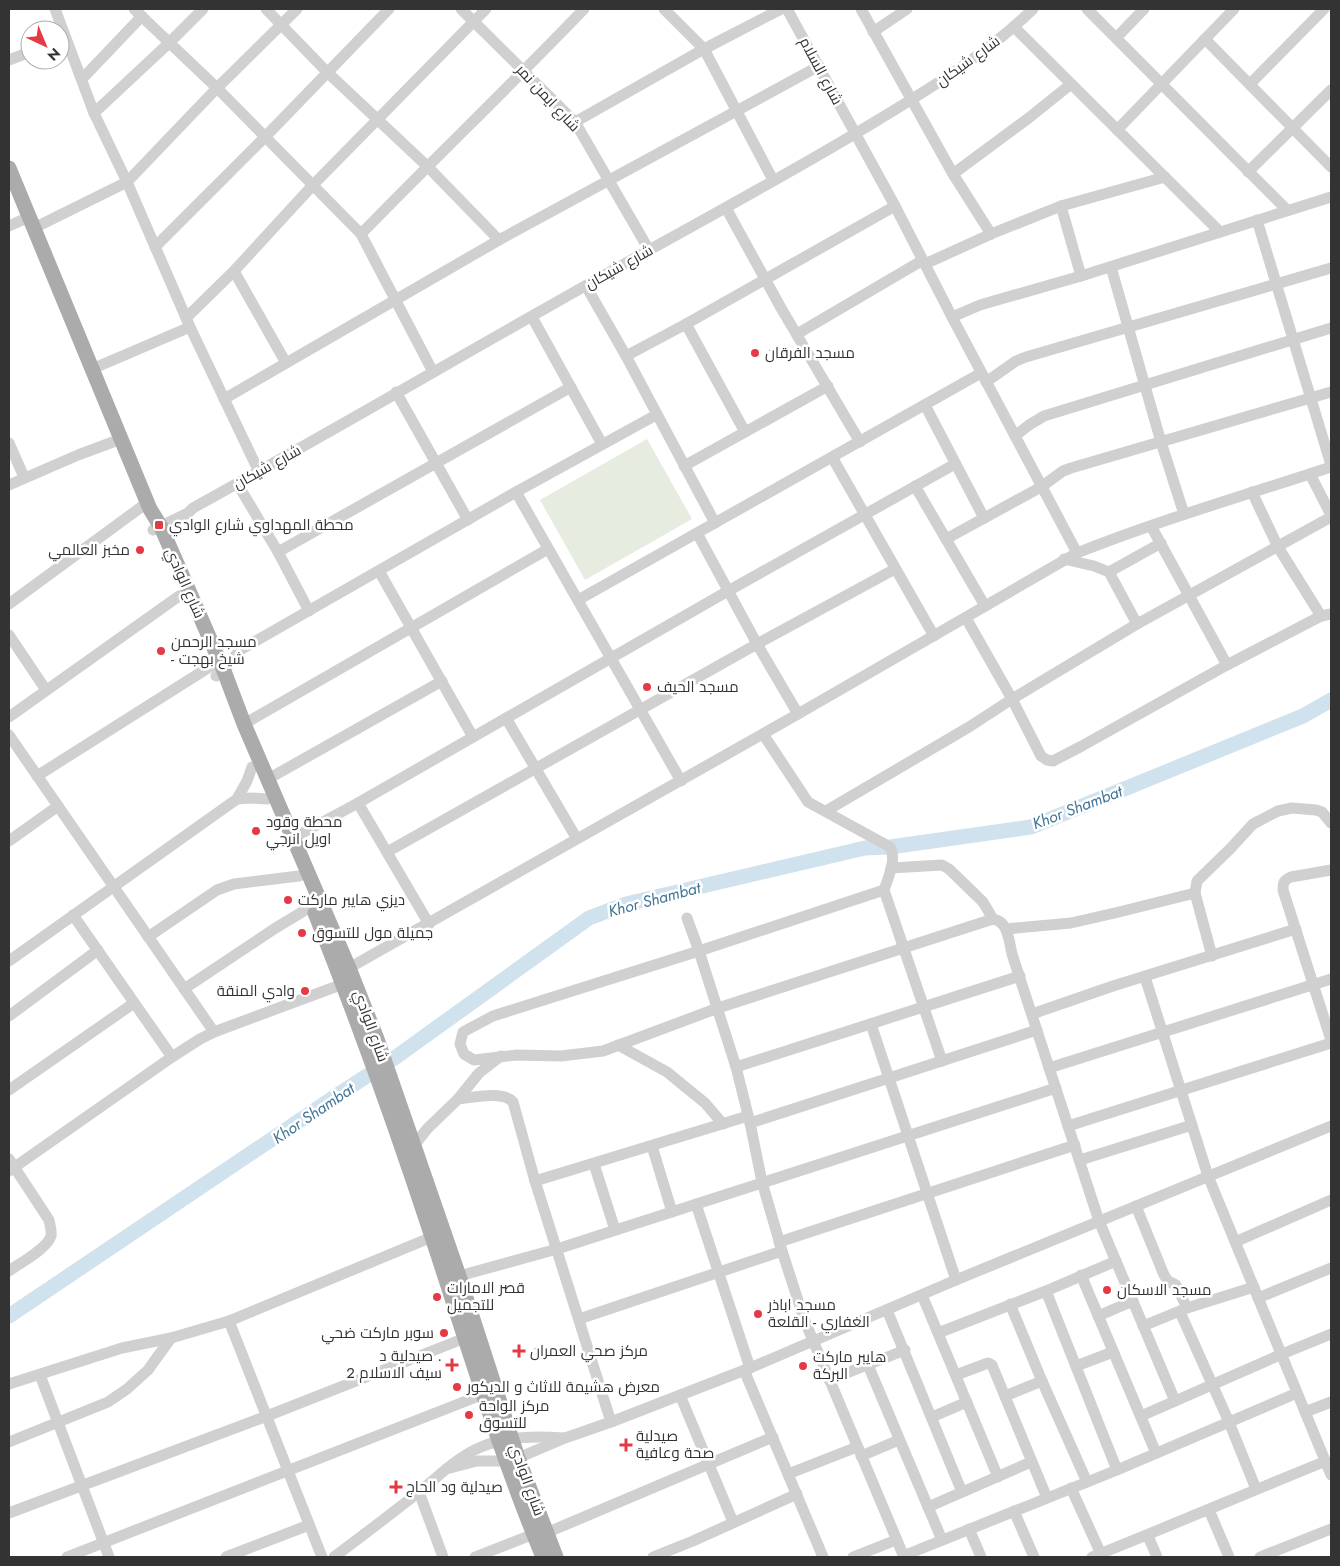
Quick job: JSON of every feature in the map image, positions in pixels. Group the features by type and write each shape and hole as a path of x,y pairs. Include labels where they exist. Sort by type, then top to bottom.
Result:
{"main road":[{"name":"شارع الوادي","path":"9,168 217,671 252,767 312,906 343,984 371,1042"},
{"name":"شارع الوادي","path":"153,519 179,596 244,724 349,968 465,1338 484,1394 506,1440"},
{"name":"شارع الوادي","path":"386,1086 413,1147 458,1276 512,1459 540,1534 543,1557"},
{"name":"شارع الوادي","path":"540,1534 556,1557"}],"street":[{"path":"94,113 203,9"},
{"path":"266,9 327,72 427,166 499,240"},
{"path":"9,226 31,223 127,182 296,9"},
{"path":"155,247 389,9"},
{"name":"شارع ايمن نمر","path":"462,9 575,122 649,250"},
{"path":"92,369 188,323 313,185 486,9"},
{"path":"361,234 584,9"},
{"path":"575,122 704,49 782,9"},
{"name":"شارع السلام","path":"787,9 895,206 1077,553"},
{"path":"861,9 953,174 991,234"},
{"path":"874,32 907,9"},
{"path":"1087,9 1287,210"},
{"path":"1116,38 1144,9"},
{"path":"1117,130 1234,9"},
{"path":"1250,84 1324,9"},
{"name":"شارع شيكان","path":"9,604 153,519 186,508 193,508 259,472 396,392 726,208 854,134 940,82 988,48 1031,10"},
{"path":"672,11 704,49 773,180"},
{"path":"82,79 138,12 217,88 361,234 433,372"},
{"path":"1014,27 1220,232"},
{"path":"1204,39 1331,167"},
{"path":"70,53 82,79 94,113 127,182 188,323 259,472"},
{"path":"224,399 499,240 819,66"},
{"path":"953,174 1071,84"},
{"path":"1248,172 1331,90"},
{"path":"797,334 924,262 1061,206 1165,178"},
{"path":"952,317 980,305 1111,267 1331,196"},
{"path":"626,356 895,206"},
{"path":"1061,206 1081,276"},
{"path":"726,208 860,442"},
{"path":"349,968 763,734 1077,553 1184,514 1331,466 1257,220"},
{"path":"1111,267 1161,442 1184,514"},
{"path":"578,600 925,405 1016,361 1331,268"},
{"path":"234,271 286,363"},
{"path":"586,286 626,356 715,522"},
{"path":"532,316 602,444"},
{"path":"686,324 745,432"},
{"path":"1015,436 1044,416 1331,328"},
{"path":"684,466 828,386"},
{"path":"278,552 571,387"},
{"path":"396,392 468,520"},
{"path":"946,539 1041,487 1071,468 1331,392"},
{"path":"925,405 984,518"},
{"path":"38,776 217,671 240,650 516,492 656,415"},
{"path":"9,485 24,477 121,439"},
{"path":"9,443 24,477"},
{"path":"832,457 934,636"},
{"path":"293,838 955,464"},
{"path":"826,811 969,727 1137,624 1331,516 1310,474"},
{"path":"237,483 278,552 309,611"},
{"path":"915,486 985,606"},
{"path":"516,492 680,781"},
{"path":"966,618 1012,699 1041,756 1053,761 1227,665 1326,615 1278,547 1252,492"},
{"path":"1151,526 1227,665"},
{"path":"697,533 757,644 798,714"},
{"path":"1109,572 1161,543"},
{"path":"244,724 548,549"},
{"path":"1064,560 1094,566 1109,572 1137,624"},
{"path":"387,852 757,644 895,569"},
{"path":"379,571 474,737"},
{"path":"9,717 179,596"},
{"path":"9,635 46,690"},
{"path":"268,779 442,681"},
{"path":"506,718 577,839"},
{"path":"763,734 808,802 890,848 893,852 891,868 884,890 942,1061"},
{"path":"9,735 214,1032"},
{"path":"9,961 237,798 247,781 252,767"},
{"path":"237,798 267,799"},
{"path":"358,803 428,924"},
{"path":"9,841 58,806"},
{"path":"1212,956 1195,893 1197,881 1253,824 1263,818 1292,808 1310,809 1322,812 1331,823"},
{"path":"891,868 942,865 955,873 983,902 993,919"},
{"path":"1068,1126 1331,1041 1283,890 1283,884 1291,876 1331,870"},
{"path":"148,937 209,895 225,887 299,876"},
{"path":"884,890 493,1016 463,1032 460,1044 464,1054 474,1060 501,1056 561,1056 603,1051 718,1008 993,919 999,920 1006,929 1099,1221 1175,1401"},
{"path":"1006,929 1071,923 1195,893"},
{"path":"184,989 312,906"},
{"path":"73,915 172,1057"},
{"path":"687,918 736,1066 762,1182 780,1246 813,1342 904,1557 1117,1470 1297,1393"},
{"path":"1032,1014 1114,986 1296,929"},
{"path":"9,1016 98,950"},
{"path":"736,1066 1020,976"},
{"path":"1071,1488 1096,1555 1148,1536 1256,1489 1329,1469 1208,1176 1145,977"},
{"path":"1050,1068 1331,979"},
{"path":"9,1271 43,1247 50,1238 51,1231 49,1220 11,1166 200,1039 214,1032 343,984"},
{"path":"9,1090 134,1003"},
{"path":"871,1024 956,1280"},
{"path":"535,1181 723,1124 749,1119 889,1078 1037,1030"},
{"path":"618,1045 667,1072 705,1103 723,1124"},
{"path":"413,1147 427,1129 458,1099 480,1073 501,1056"},
{"path":"458,1276 556,1249 1056,1088"},
{"path":"458,1099 501,1095 509,1097 513,1102 535,1181 611,1422"},
{"path":"1080,1160 1192,1125"},
{"path":"446,1469 477,1461 512,1459 611,1422 813,1342 956,1280 1331,1126"},
{"path":"579,1319 718,1273 780,1246 927,1193 1075,1145"},
{"path":"652,1146 672,1212"},
{"path":"594,1164 615,1230"},
{"path":"1235,1242 1331,1200"},
{"path":"696,1204 747,1369 823,1557"},
{"path":"1136,1206 1164,1276 1168,1281 1176,1285 1183,1310 1212,1385 1256,1489"},
{"path":"9,1384 122,1348 172,1338 229,1321 432,1237"},
{"path":"938,1333 1116,1261"},
{"path":"1143,1326 1183,1310 1256,1292 1331,1268"},
{"path":"1081,1275 1156,1453"},
{"path":"1046,1290 1117,1470"},
{"path":"922,1295 998,1477"},
{"path":"1098,1316 1133,1301"},
{"path":"1010,1304 1087,1482"},
{"path":"887,1310 962,1492"},
{"path":"229,1321 322,1557"},
{"path":"1141,1416 1331,1334"},
{"path":"9,1442 108,1402 127,1389 148,1370 172,1338"},
{"path":"9,1513 267,1416 465,1338"},
{"path":"829,1380 905,1350"},
{"path":"1076,1366 1113,1352"},
{"path":"956,1375 988,1363 994,1367 1047,1498"},
{"path":"868,1364 942,1540"},
{"path":"40,1375 109,1557"},
{"path":"1005,1396 1042,1381"},
{"path":"67,1557 484,1394"},
{"path":"680,1395 733,1522"},
{"path":"932,1417 967,1402"},
{"path":"1305,1412 1331,1402"},
{"path":"334,1557 473,1450 506,1440 543,1437 565,1438"},
{"path":"475,1557 540,1534 773,1437"},
{"path":"788,1474 899,1440"},
{"path":"928,1507 1031,1462"},
{"path":"419,1492 443,1557"},
{"path":"653,1557 797,1494"},
{"path":"1209,1510 1229,1557"},
{"path":"1014,1511 1034,1557"},
{"path":"226,1557 309,1525"},
{"path":"969,1529 981,1557"},
{"path":"1260,1557 1276,1554 1331,1529"},
{"path":"1148,1536 1158,1557"},
{"path":"853,1557 896,1540"}],"shaded area":[{"path":"647,439 692,519 585,580 540,500"}],"waterway":[{"name":"Khor Shambat","path":"9,1316 396,1057 589,918 626,904 865,848 890,847 1031,827 1303,716 1331,700"}],"place":[{"name":"مسجد الفرقان","path":"755,353"},
{"name":"محطة المهداوي شارع الوادي","path":"159,525"},
{"name":"مخبز العالمي","path":"140,550"},
{"name":"مسجد الرحمن - شيخ بهجت","path":"161,651"},
{"name":"مسجد الحيف","path":"647,687"},
{"name":"محطة وقود اويل انرجي","path":"256,831"},
{"name":"ديزي هايبر ماركت","path":"288,900"},
{"name":"جميلة مول للتسوق","path":"302,933"},
{"name":"وادي المنقة","path":"305,991"},
{"name":"مسجد الاسكان","path":"1107,1290"},
{"name":"قصر الامارات للتجميل","path":"437,1297"},
{"name":"مسجد اباذر الغفاري - القلعة","path":"758,1314"},
{"name":"سوبر ماركت ضحي","path":"444,1333"},
{"name":"مركز صحي العمران","path":"519,1351"},
{"name":"صيدلية د . سيف الاسلام 2","path":"452,1365"},
{"name":"هايبر ماركت البركة","path":"803,1366"},
{"name":"معرض هشيمة للاثاث و الديكور","path":"457,1387"},
{"name":"مركز الواحة للتسوق","path":"469,1415"},
{"name":"صيدلية صحة وعافية","path":"626,1445"},
{"name":"صيدلية ود الحاج","path":"396,1487"}]}
